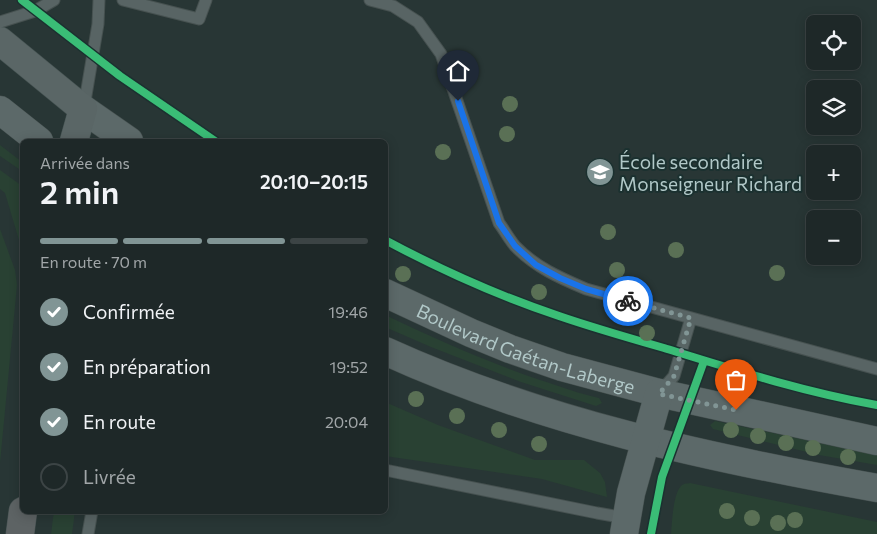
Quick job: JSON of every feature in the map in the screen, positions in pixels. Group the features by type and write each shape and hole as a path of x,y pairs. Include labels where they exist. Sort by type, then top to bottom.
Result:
{"highway":[{"path":"20,534 23,514"}],"main road":[{"path":"0,41 83,109 126,139"},
{"path":"75,139 83,109"},
{"path":"0,110 36,139"},
{"name":"Boulevard Gaétan-Laberge","path":"388,294 434,317 510,349 562,367 659,394 877,441"},
{"path":"388,352 436,374 481,391 562,418 646,441 780,470 877,488"},
{"path":"625,526 631,493 659,394"}],"lane":[{"path":"0,22 35,10 54,0"},
{"path":"83,109 98,24 100,0"},
{"path":"123,0 199,19 206,0"},
{"path":"370,0 392,6 418,22 441,54 499,223 515,246 536,265 586,289 877,368"},
{"path":"659,394 674,376 691,318"},
{"path":"388,471 597,514 625,526"},
{"path":"88,534 91,514"}],"green space":[{"path":"0,145 20,160 20,170 0,156"},
{"path":"0,170 20,185 20,243 5,193 0,189"},
{"path":"0,229 15,270 17,285 0,463"},
{"path":"388,316 481,358 540,380 599,398 602,403 596,406 521,382 388,328"},
{"path":"388,403 438,425 535,460 584,460 600,473 605,482 607,497 542,479 388,456"},
{"path":"715,421 877,455 877,465 819,455 713,429 710,425"},
{"path":"690,483 877,522 877,534 671,534 677,494 682,485"},
{"path":"54,514 75,514 72,534 51,534"}],"cycle path":[{"path":"22,0 120,76 212,139"},
{"path":"388,242 470,282 514,300 572,320 770,380 823,394 877,405"},
{"path":"651,534 662,477 704,361"}],"way so far":[{"path":"628,301 691,318 674,376 659,394 736,410"}],"place":[{"name":"École secondaire Monseigneur Richard","path":"600,172"}],"route":[{"path":"458,101 499,223 515,246 536,265 560,278 586,289 628,301"}]}
